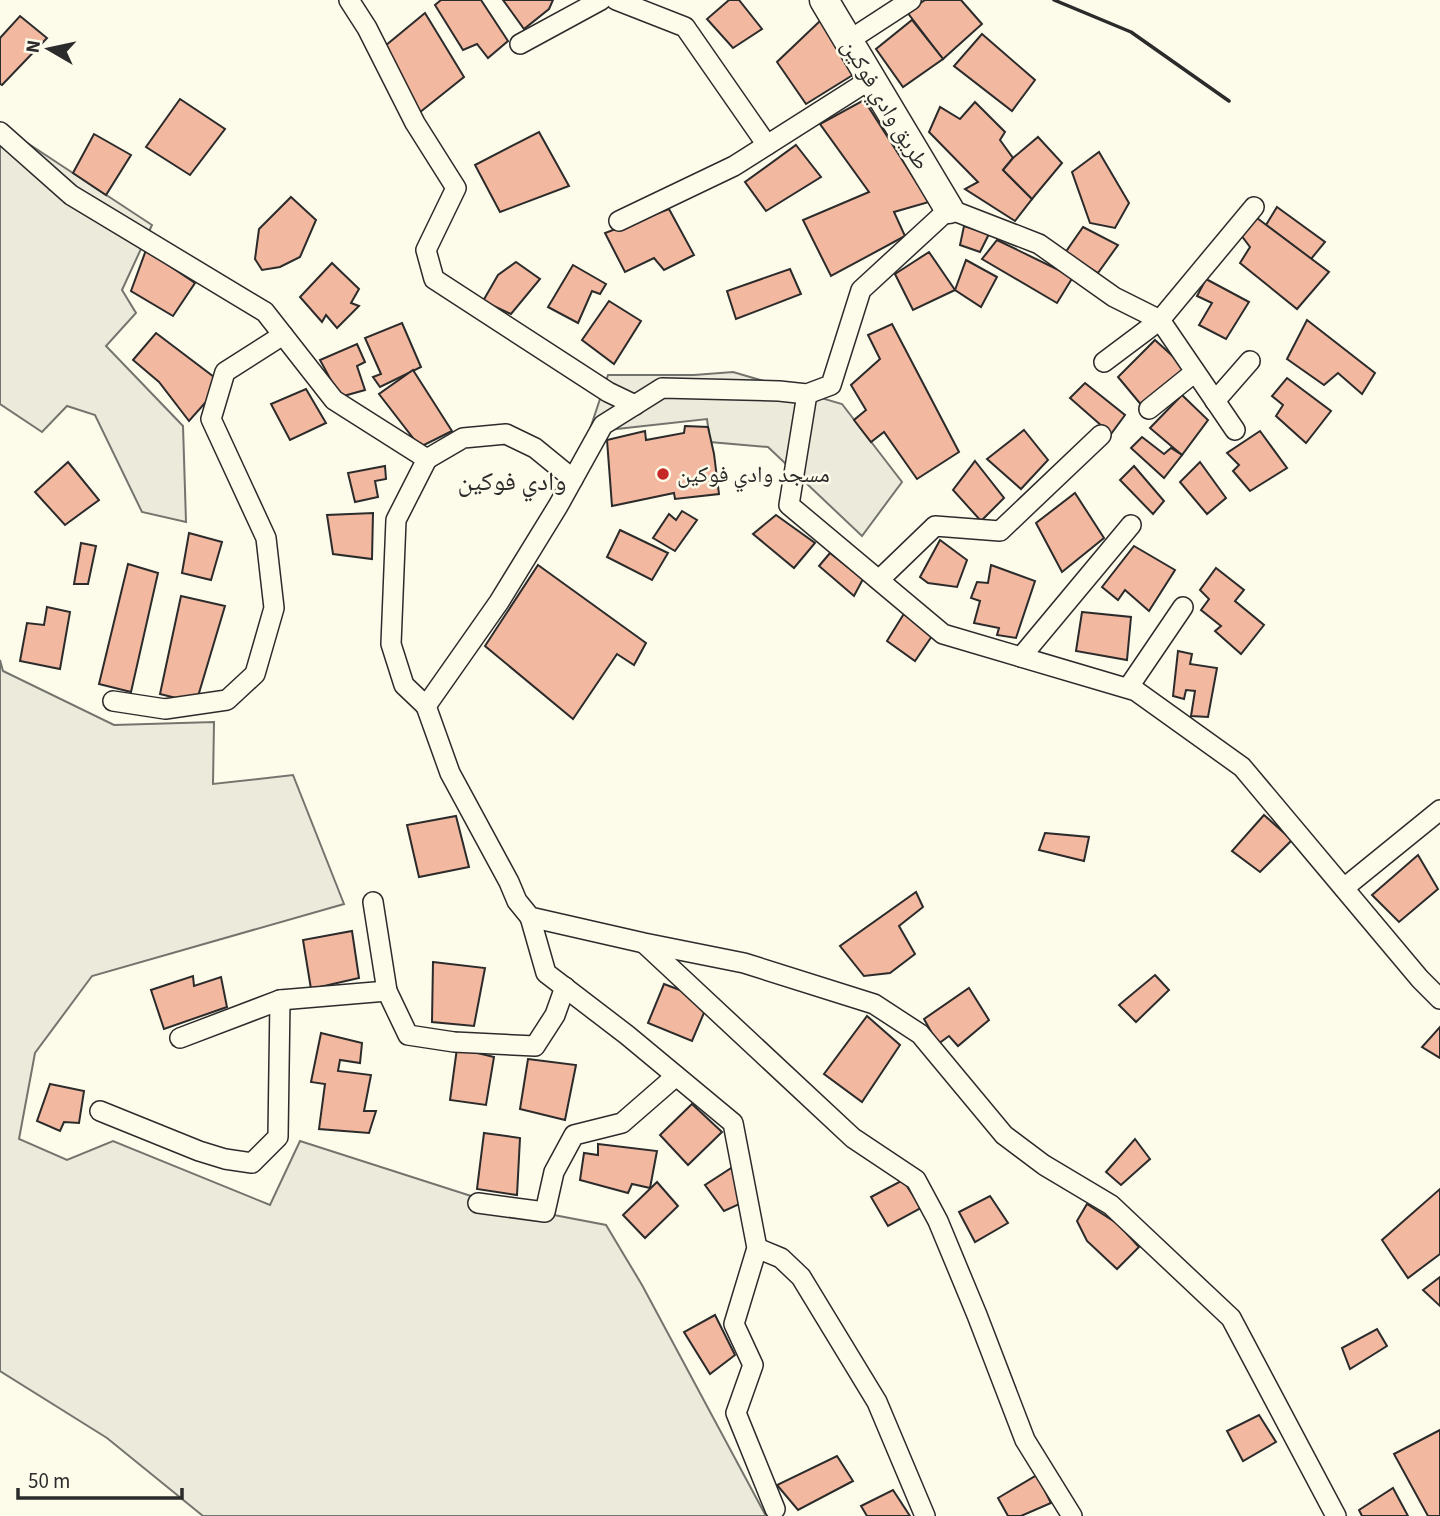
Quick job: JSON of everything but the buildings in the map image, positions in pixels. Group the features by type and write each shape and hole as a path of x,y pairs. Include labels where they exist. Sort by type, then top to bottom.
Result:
{"street":[{"path":"349,0 367,28 415,123 456,188 426,250 434,279 608,392 635,405"},
{"path":"520,44 601,0"},
{"path":"616,0 685,27 767,145"},
{"name":"طريق وادي فوکين","path":"824,0 949,209"},
{"path":"848,41 911,0"},
{"path":"619,221 734,166 871,79"},
{"path":"0,132 71,195 265,312 334,400 427,459"},
{"path":"1104,362 1160,320 1254,207"},
{"path":"426,706 499,602 603,425 662,388 807,394 831,385 861,290 949,209 1039,244 1114,297 1160,320 1236,430"},
{"path":"113,701 165,709 227,700 255,674 274,608 266,538 211,419 225,372 283,335"},
{"path":"1215,401 1250,361"},
{"path":"1149,409 1195,372"},
{"path":"807,394 789,505 943,634 1136,691 1242,767 1420,979 1440,999"},
{"path":"573,479 535,448 506,434 463,438 427,459 396,520 391,644 404,685 426,706 450,773 517,901 530,917 546,973 733,1123 757,1248 734,1324 752,1365 737,1413 775,1509"},
{"path":"879,580 935,526 1000,531 1101,435"},
{"path":"1021,657 1131,524"},
{"path":"1128,688 1183,607"},
{"path":"1344,888 1440,810"},
{"path":"373,902 387,990 408,1035 454,1042 535,1046 555,1015 565,987"},
{"path":"530,917 744,963 874,1004 920,1034 1004,1135 1044,1165 1111,1205 1231,1318 1336,1516"},
{"path":"644,943 853,1138 916,1180 938,1221 1025,1440 1072,1516"},
{"path":"180,1038 280,1000 387,990"},
{"path":"100,1111 225,1159 252,1163 278,1137 280,1000"},
{"path":"478,1203 545,1212 554,1172 574,1135 621,1123 676,1076"},
{"path":"757,1248 781,1258 801,1277 877,1402 925,1516"}],"shaded area":[{"path":"0,125 152,225 122,290 136,313 106,346 183,426 186,522 142,512 95,415 67,406 42,432 0,404"},
{"path":"733,372 842,404 902,482 862,536 768,447 710,442 707,419 589,432 608,375"},
{"path":"0,660 3,671 114,725 214,722 213,784 293,775 344,904 92,976 35,1053 19,1139 67,1160 113,1141 270,1205 300,1141 496,1204 606,1225 642,1285 766,1516 203,1516 107,1438 0,1371"}],"wall":[{"path":"1054,0 1131,32 1229,101"}],"place":[{"name":"مسجد وادي فوكين","path":"663,474"}],"district":[{"name":"وادي فوكين","path":"512,481"}]}
